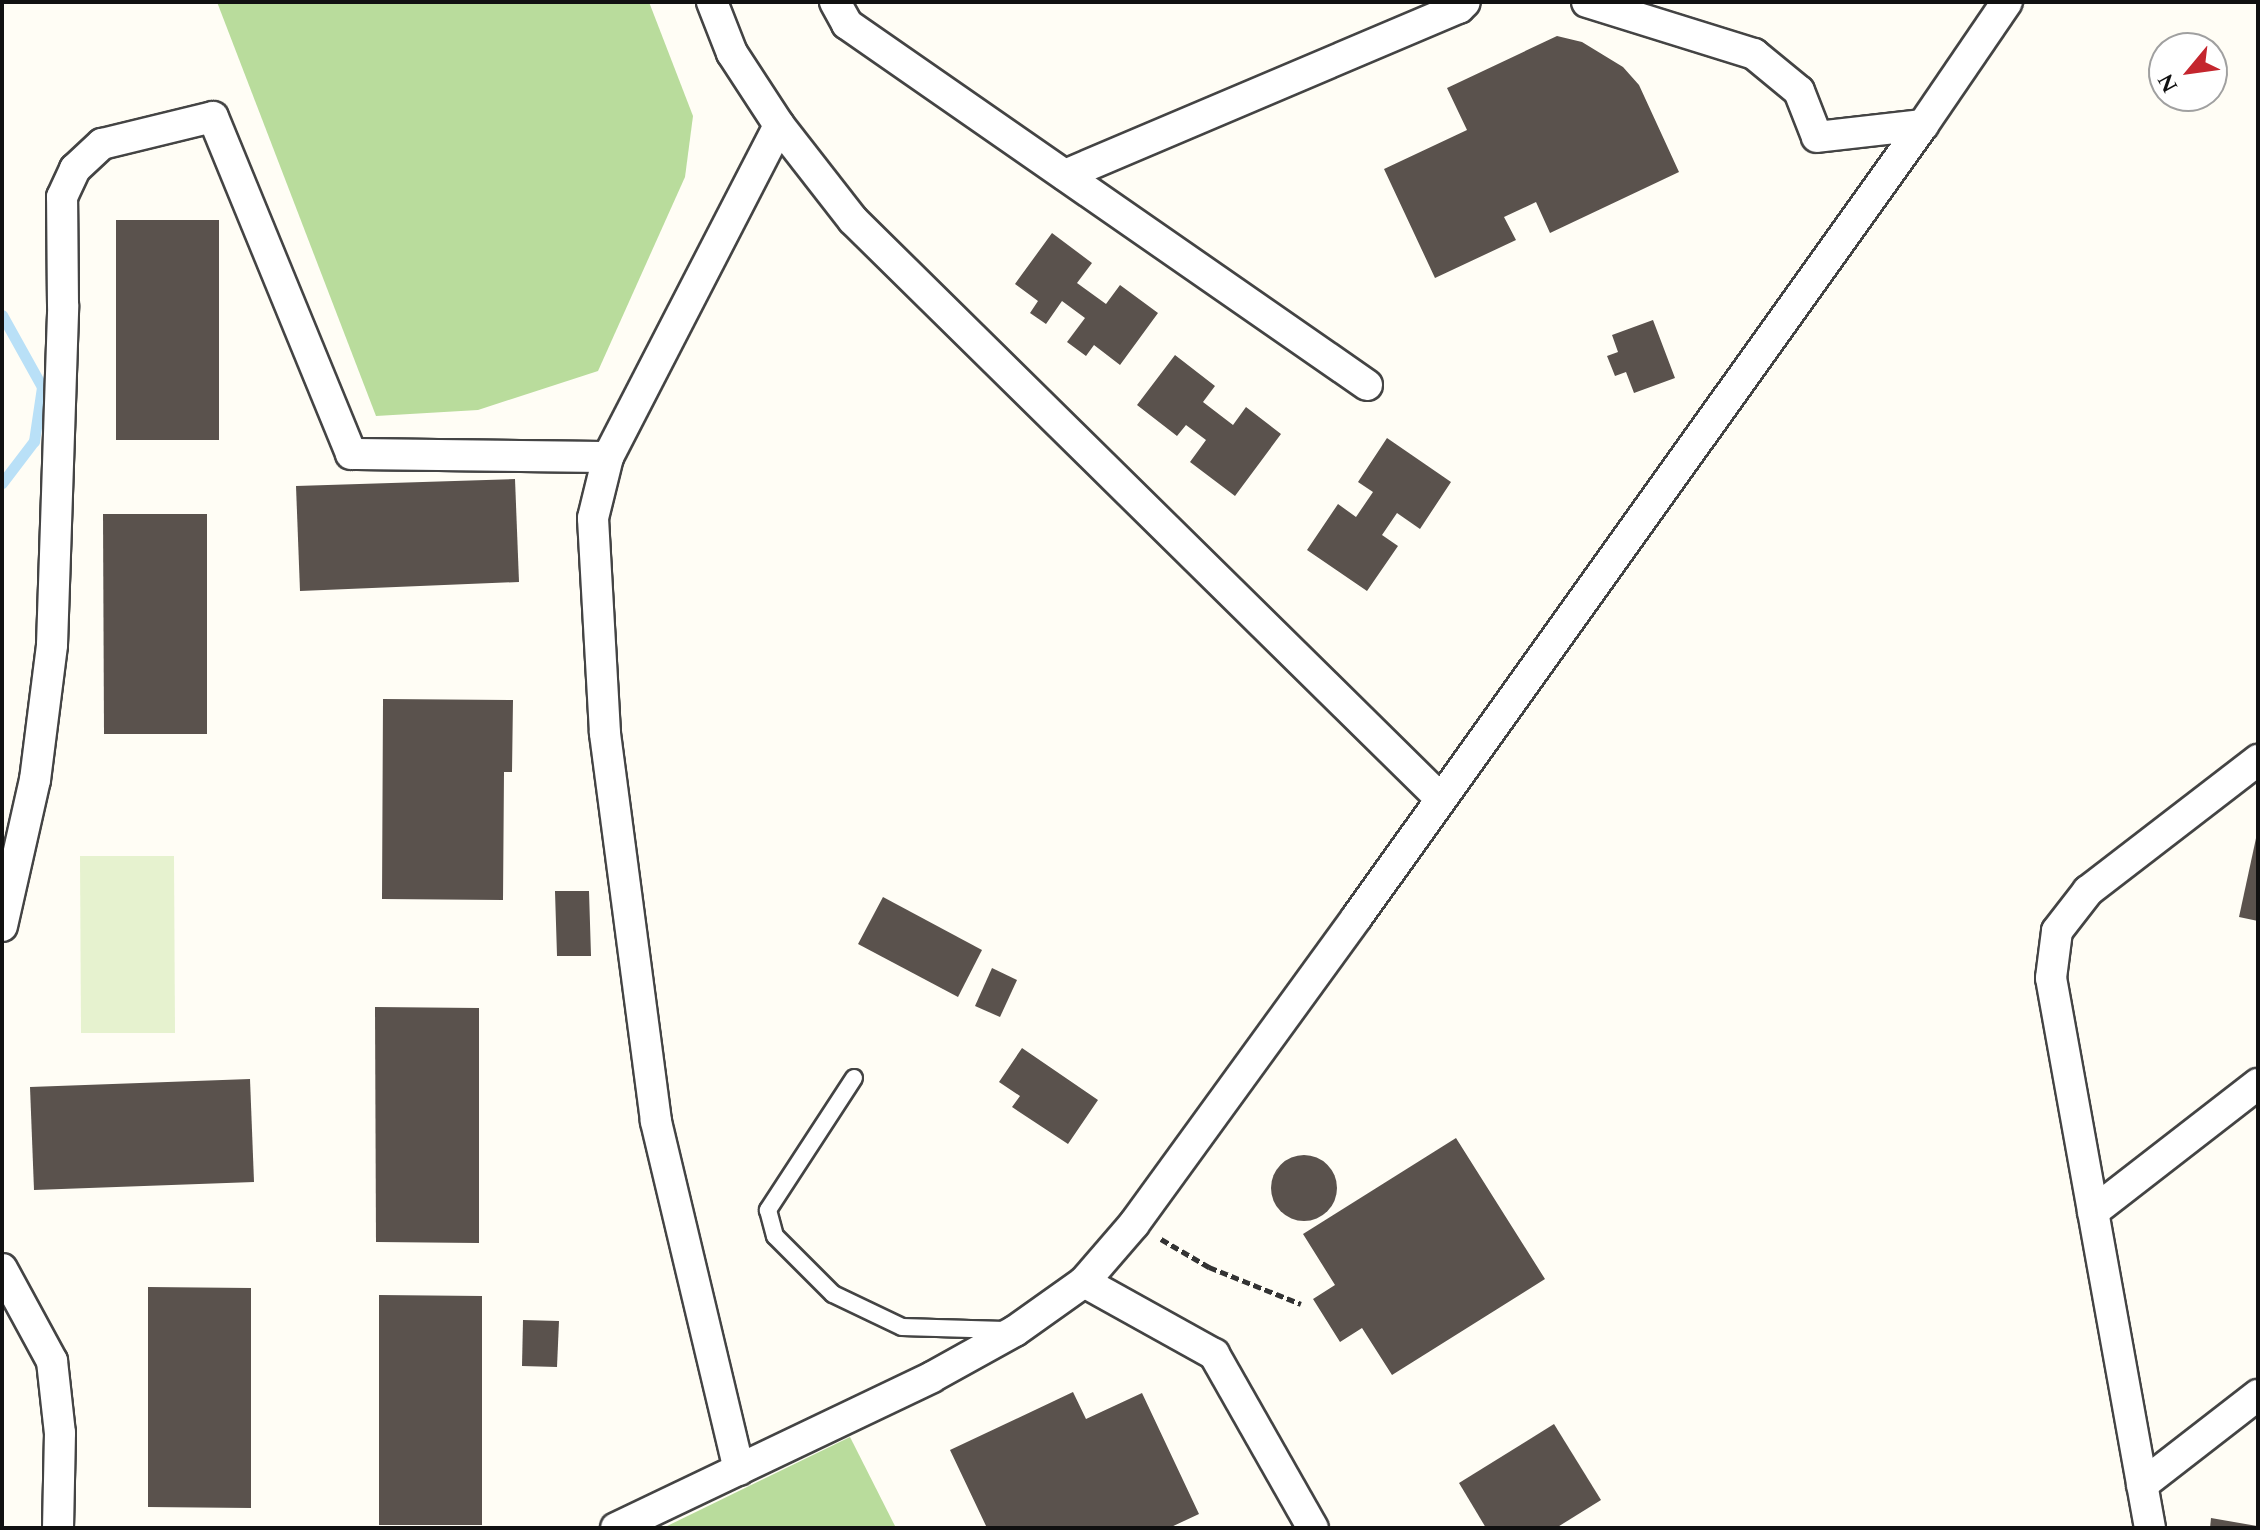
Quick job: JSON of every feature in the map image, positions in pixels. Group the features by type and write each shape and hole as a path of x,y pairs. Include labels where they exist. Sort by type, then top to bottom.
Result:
{"street":[{"path":"712,2 732,53 779,125 853,220 1441,799"},
{"path":"835,2 847,24 1367,385"},
{"path":"1587,2 1754,54 1799,91 1817,137 1923,125"},
{"path":"616,1528 932,1377 1015,1331 1084,1282 1134,1224 1441,799 1923,125 2007,2"},
{"path":"1065,175 1460,4"},
{"path":"2,926 35,780 52,645 63,305 62,197 75,169 102,144 213,117 351,454 608,457"},
{"path":"739,1470 656,1121 605,733 593,518 608,457 779,125"},
{"path":"2150,1528 2051,978 2057,931 2088,891 2258,760"},
{"path":"2093,1212 2258,1084"},
{"path":"2,1269 52,1361 60,1433 58,1528"},
{"path":"1084,1282 1214,1354 1313,1528"},
{"path":"2142,1485 2258,1395"}],"lane":[{"path":"854,1078 768,1210 775,1236 833,1294 902,1327 1015,1331"}],"path":[{"path":"1134,1224 1209,1267 1301,1304"}],"green space":[{"path":"217,2 649,2 693,116 685,177 598,371 478,410 376,416"},
{"path":"80,856 174,856 175,1033 81,1033"},
{"path":"850,1437 896,1528 663,1528"}],"building":[{"path":"1557,36 1582,42 1623,67 1639,85 1679,172 1550,233 1536,202 1504,217 1516,240 1435,278 1384,169 1467,130 1447,88"},
{"path":"116,220 219,220 219,440 116,440"},
{"path":"1052,233 1092,263 1077,283 1106,304 1120,285 1158,313 1120,365 1094,345 1086,356 1067,342 1085,318 1062,301 1046,324 1030,313 1038,301 1015,284"},
{"path":"1653,320 1675,378 1634,393 1626,372 1615,376 1607,356 1618,352 1612,335"},
{"path":"1175,355 1215,386 1203,402 1233,425 1246,407 1281,434 1235,496 1190,462 1206,440 1186,425 1177,436 1137,405"},
{"path":"1387,438 1451,482 1420,529 1397,513 1382,535 1398,546 1367,591 1307,550 1338,504 1356,517 1373,492 1358,482"},
{"path":"515,479 519,582 300,591 296,486"},
{"path":"103,514 207,514 207,734 104,734"},
{"path":"383,699 513,700 512,772 504,772 503,900 382,899"},
{"path":"2258,829 2258,921 2239,917"},
{"path":"555,891 589,891 591,956 557,956"},
{"path":"883,897 982,950 958,997 858,944"},
{"path":"992,968 1017,980 1000,1017 975,1006"},
{"path":"375,1007 479,1008 479,1243 376,1242"},
{"path":"1022,1048 1098,1100 1068,1144 1012,1107 1020,1096 999,1082"},
{"path":"250,1079 254,1182 34,1190 30,1087"},
{"path":"1456,1138 1545,1279 1392,1375 1362,1328 1340,1342 1313,1299 1335,1285 1303,1234"},
{"path":"1304,1155 1317,1158 1327,1165 1334,1175 1337,1188 1334,1201 1327,1211 1317,1218 1304,1221 1291,1218 1281,1211 1274,1201 1271,1188 1274,1175 1281,1165 1291,1158"},
{"path":"148,1287 251,1288 251,1508 148,1507"},
{"path":"379,1295 482,1296 482,1525 379,1525"},
{"path":"523,1320 559,1321 557,1367 522,1366"},
{"path":"1073,1392 1086,1419 1142,1393 1199,1514 1169,1528 987,1528 950,1450"},
{"path":"1554,1424 1601,1500 1556,1528 1486,1528 1459,1483"},
{"path":"2211,1518 2257,1526 2257,1528 2210,1528"}],"waterway":[{"path":"2,315 42,387 34,441 2,483"}]}
